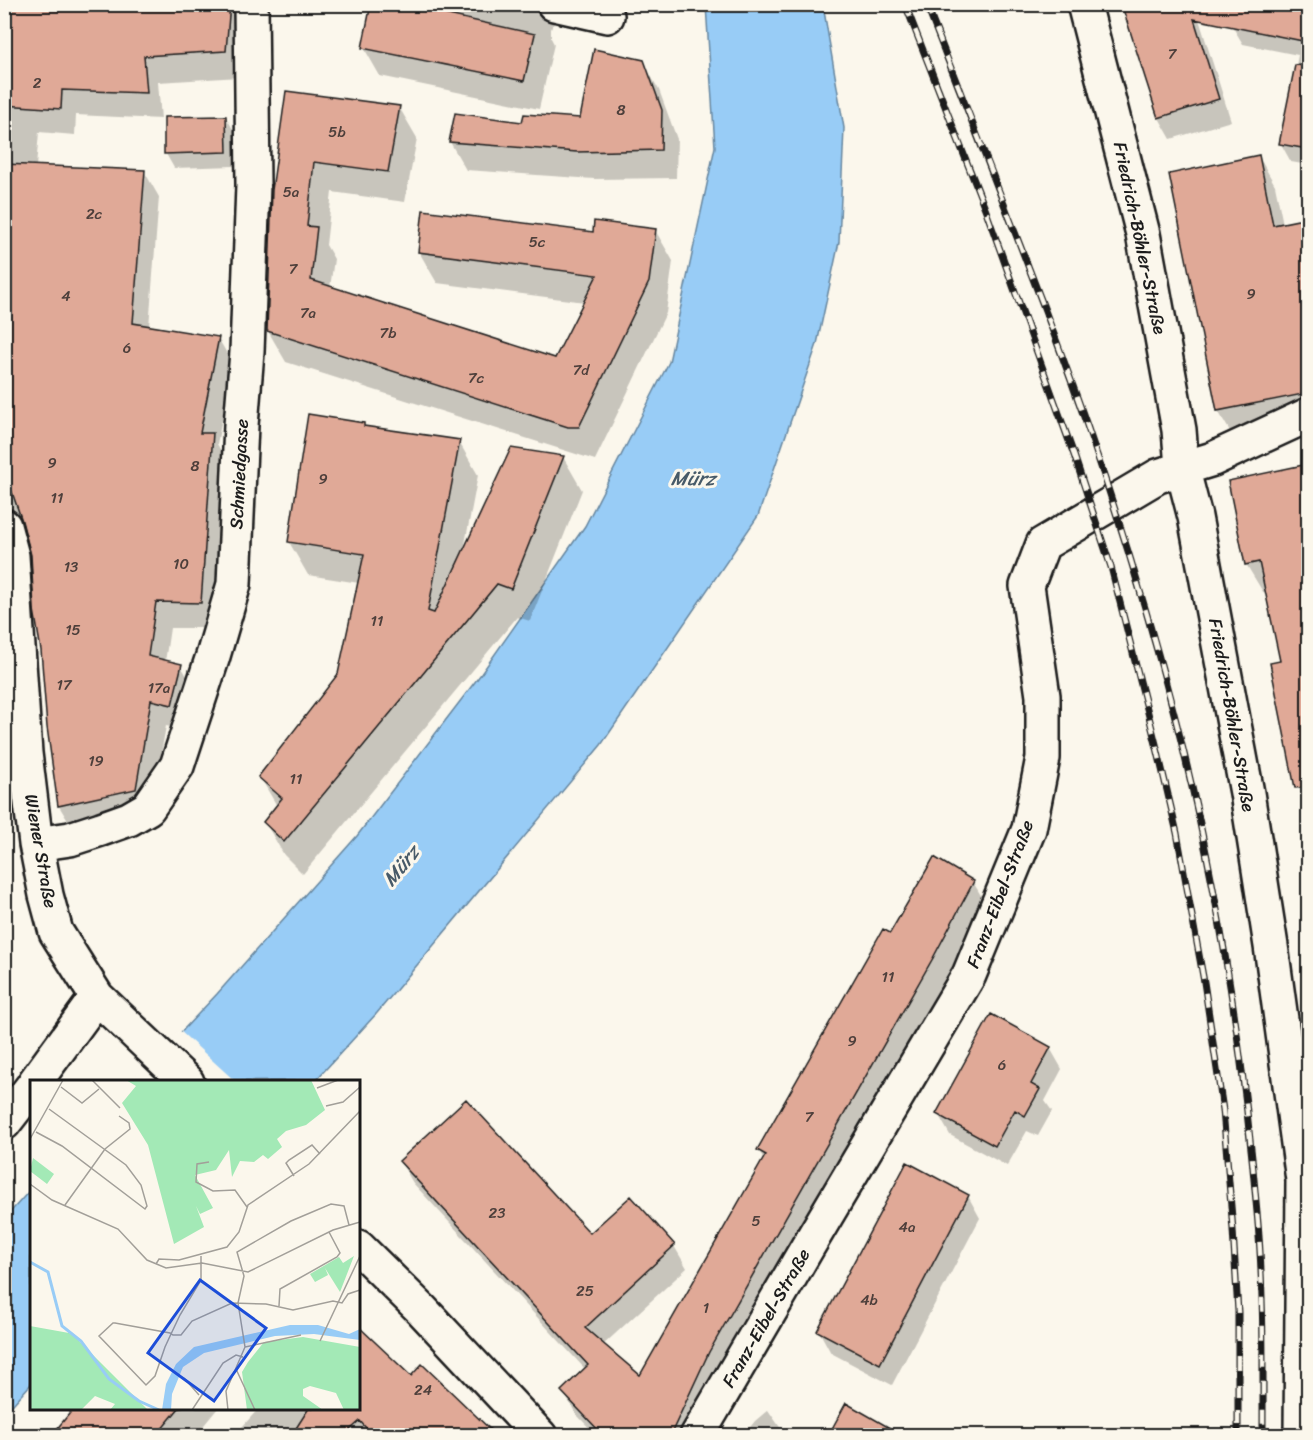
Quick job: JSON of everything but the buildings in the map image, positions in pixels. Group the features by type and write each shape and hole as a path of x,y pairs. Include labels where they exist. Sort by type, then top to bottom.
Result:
{"street":[{"name":"Schmiedgasse","path":"36,844 70,839 129,819 148,808 177,766 234,584 241,425 247,352 253,185 251,4"},
{"path":"554,4 607,16"},
{"name":"Friedrich-Böhler-Straße","path":"1084,4 1143,234 1179,430 1182,467 1195,517 1247,793 1271,946 1303,1180 1301,1436"},
{"name":"Franz-Eibel-Straße","path":"697,1436 969,975 1029,829 1043,758 1043,696 1028,586 1043,544 1158,476 1213,459 1308,415"},
{"name":"Wiener Straße","path":"4,526 12,556 10,621 36,844 56,932 98,997 185,1080"},
{"path":"36,1080 98,997"},
{"path":"4,1123 30,1090"},
{"path":"360,1249 422,1310 540,1436"}],"water":[{"name":"Mürz","path":"706,5 823,5 844,128 839,242 817,344 758,516 601,745 377,1013 316,1080 136,1080 217,994 357,836 481,674 585,526 669,362 715,147"},
{"path":"30,1190 30,1385 5,1413 5,1218"}],"pier":[{"path":"179,1030 234,1080 137,1080 134,1077"}],"railway":[{"path":"905,4 986,211 1074,455 1111,567 1177,833 1204,982 1223,1110 1238,1312 1238,1436"},
{"path":"926,4 1047,316 1093,443 1147,616 1191,782 1227,965 1251,1150 1261,1268 1263,1436"}]}
